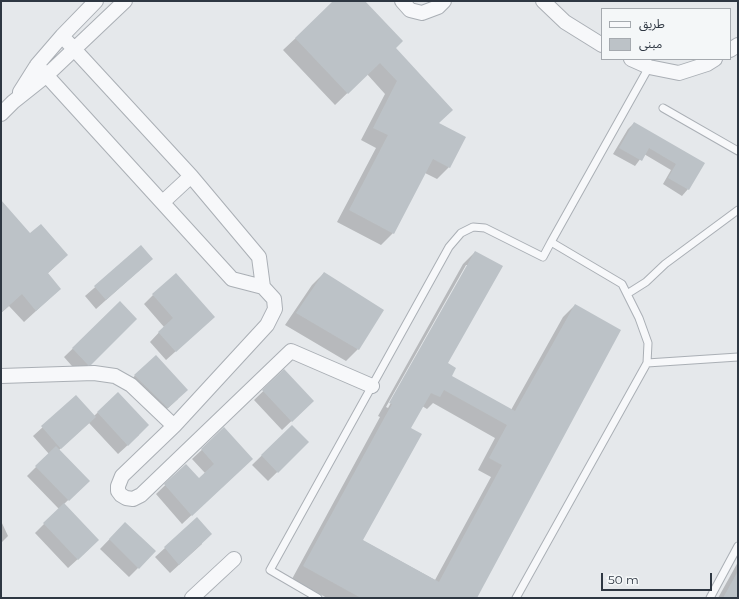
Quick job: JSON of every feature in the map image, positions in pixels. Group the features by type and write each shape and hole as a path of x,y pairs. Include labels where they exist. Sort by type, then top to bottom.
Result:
{"street":[{"path":"13,102 37,65 62,36 96,1"},
{"path":"1,114 13,102 47,75 125,1"},
{"path":"402,1 410,10 422,14 438,7 444,1"},
{"path":"543,1 565,22 601,44"},
{"path":"62,36 191,176 259,257 263,288"},
{"path":"633,60 649,67 679,73 707,64 713,60"},
{"path":"37,65 232,279 263,288 274,299 275,309 267,325 174,426 122,476 118,486 118,491 121,495 126,498 133,499 141,495 292,351 372,386"},
{"path":"163,202 191,176"},
{"path":"1,376 94,373 115,376 131,385 174,426"},
{"path":"192,598 234,559"}],"lane":[{"path":"318,598 270,570 449,247 461,233 473,227 485,228 544,258 649,67"},
{"path":"663,108 738,151"},
{"path":"627,294 646,282 664,264 738,210"},
{"path":"516,598 647,363 648,343 640,318 622,284 552,242"},
{"path":"647,363 738,358"},
{"path":"710,598 738,546"}],"building":[{"path":"333,1 365,1 403,41 396,48 453,110 439,123 466,137 450,168 433,159 394,234 349,210 388,135 373,128 397,81 380,63 348,94 295,38"},
{"path":"634,122 705,163 689,190 668,178 676,164 649,148 642,161 619,148"},
{"path":"1,200 30,233 41,224 68,255 48,273 61,289 36,311 22,294 1,313"},
{"path":"141,245 153,259 106,300 94,286"},
{"path":"475,251 503,266 448,363 456,368 452,376 515,411 575,304 621,330 477,598 361,598 303,566 392,404 389,403","holes":["444,390 507,425 489,458 502,465 439,582 363,540 422,434 411,428 431,393 440,397"]},
{"path":"324,272 384,310 359,350 296,313"},
{"path":"176,273 215,317 176,352 158,332 173,318 152,294"},
{"path":"120,301 137,319 91,365 88,365 72,348"},
{"path":"156,355 188,390 168,408 134,375"},
{"path":"284,369 314,401 292,422 262,390"},
{"path":"118,392 149,425 128,446 97,412"},
{"path":"76,395 96,417 61,449 41,426"},
{"path":"292,425 309,442 278,473 261,455"},
{"path":"224,427 253,459 192,516 164,484 186,464 199,478 214,464 201,449"},
{"path":"56,446 90,481 69,501 35,466"},
{"path":"64,503 99,540 78,560 43,523"},
{"path":"197,517 212,534 179,565 164,547"},
{"path":"125,522 156,551 139,569 109,539"},
{"path":"738,571 738,598 723,598"}]}
